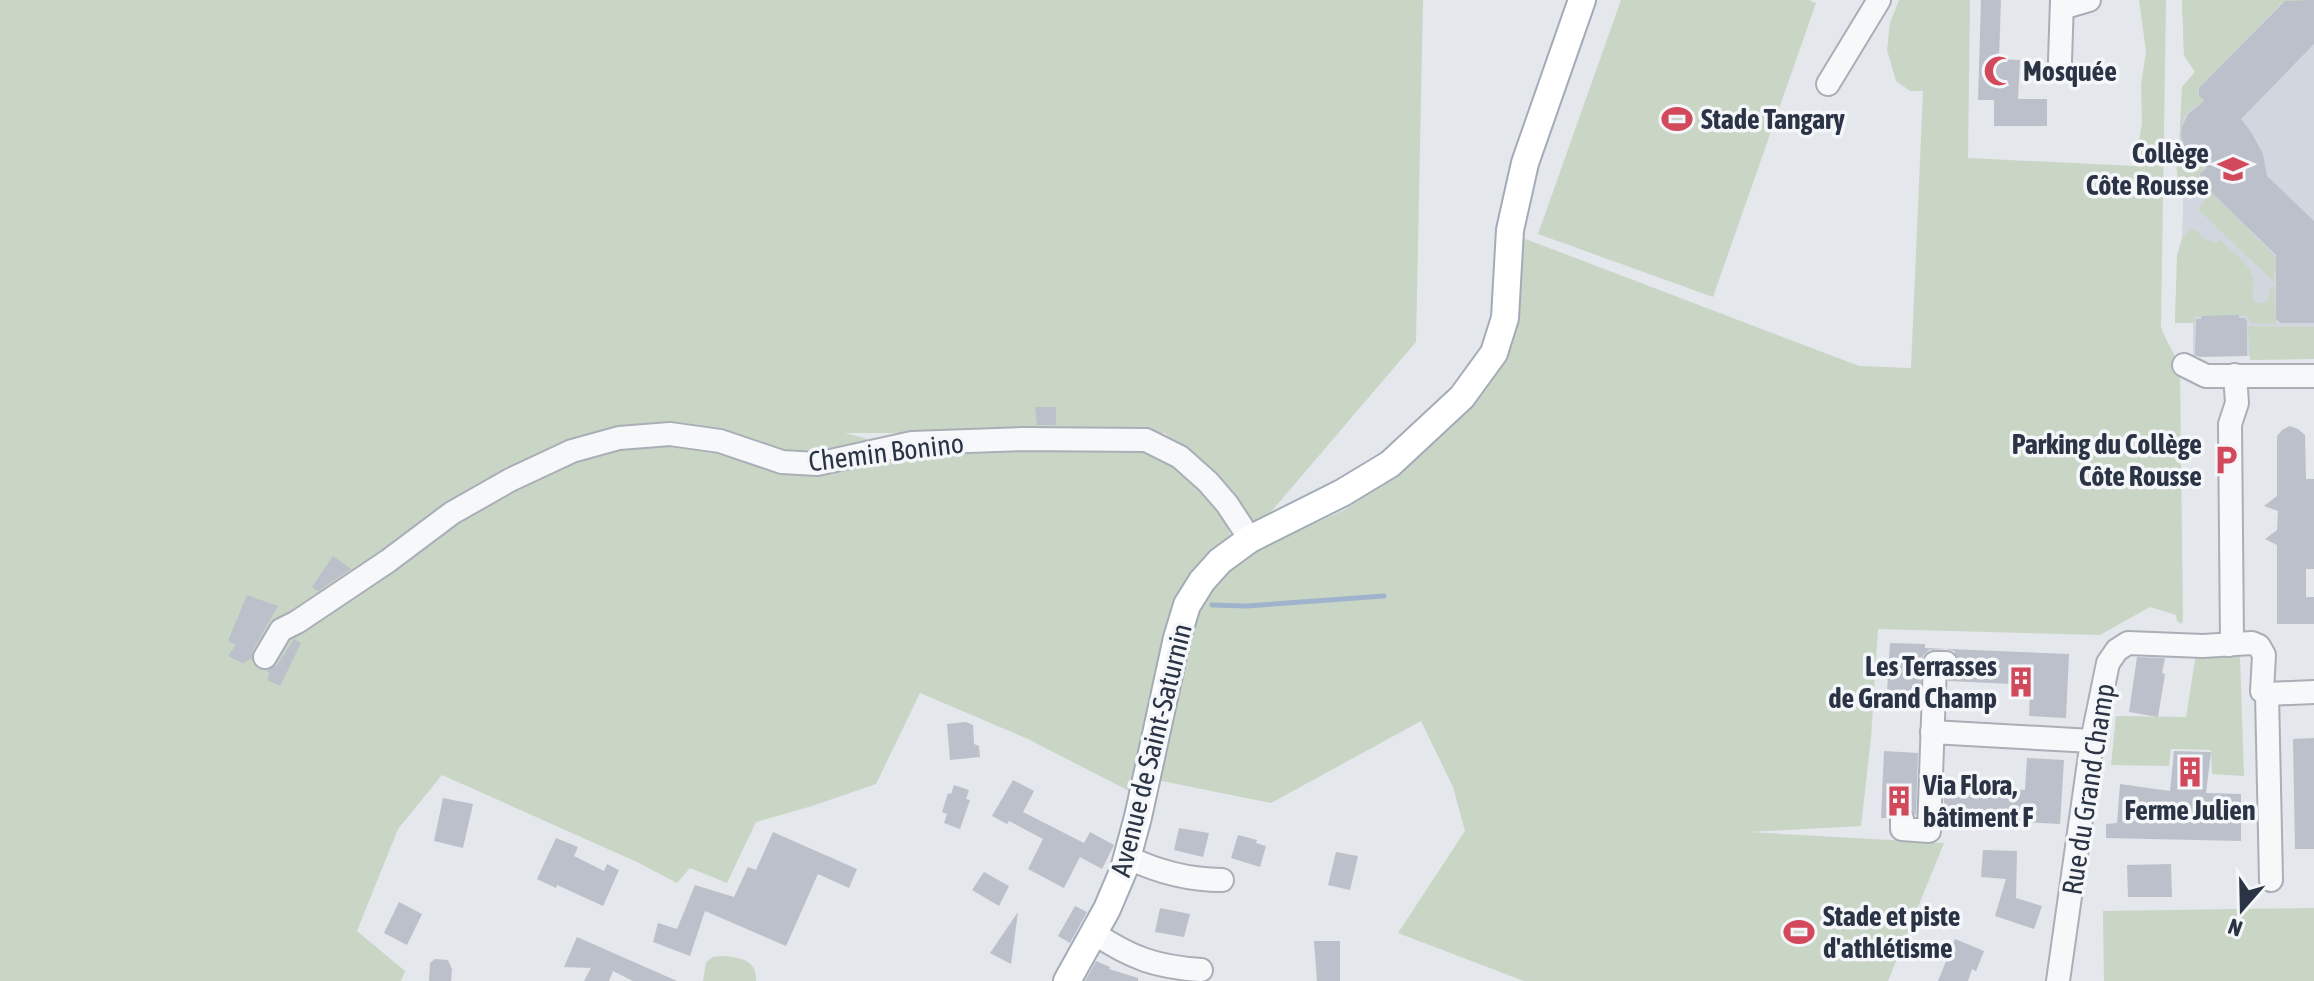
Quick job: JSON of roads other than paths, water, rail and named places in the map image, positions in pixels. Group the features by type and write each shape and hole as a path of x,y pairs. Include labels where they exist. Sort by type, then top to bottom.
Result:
{"main road":[{"name":"Avenue de Saint-Saturnin","path":"1067,981 1111,899 1127,857 1177,638 1187,605 1202,581 1220,561 1250,539 1342,493 1390,464 1462,397 1494,353 1505,318 1510,230 1525,163 1582,0"}],"street":[{"path":"1828,84 1879,0"},
{"path":"2060,61 2062,4 2089,0"},
{"path":"2184,365 2206,376 2314,376"},
{"path":"2229,645 2232,641 2230,424 2237,403 2235,375"},
{"name":"Chemin Bonino","path":"265,657 281,630 388,561 452,513 510,480 572,451 619,438 670,434 720,441 782,462 817,464 912,443 1022,439 1146,440 1180,457 1208,482 1250,539"},
{"name":"Rue du Grand Champ","path":"2058,981 2092,741 2108,663 2123,644 2252,643 2259,646 2264,655 2262,691 2267,694"},
{"path":"1902,819 1902,829 1929,831 1935,663 1946,663"},
{"path":"2271,880 2267,694 2314,692"},
{"path":"1932,732 2092,741"},
{"path":"1127,857 1188,877 1222,880"},
{"path":"1094,933 1126,954 1153,963 1201,970"}],"waterway":[{"path":"1212,605 1247,606 1384,596"}],"place":[{"name":"Mosquée","path":"1999,71"},
{"name":"Stade Tangary","path":"1677,119"},
{"name":"Collège Côte Rousse","path":"2233,169"},
{"name":"Parking du Collège Côte Rousse","path":"2226,460"},
{"name":"Les Terrasses de Grand Champ","path":"2021,682"},
{"name":"Ferme Julien","path":"2190,772"},
{"name":"Via Flora, bâtiment F","path":"1899,801"},
{"name":"Stade et piste d'athlétisme","path":"1799,932"}]}
